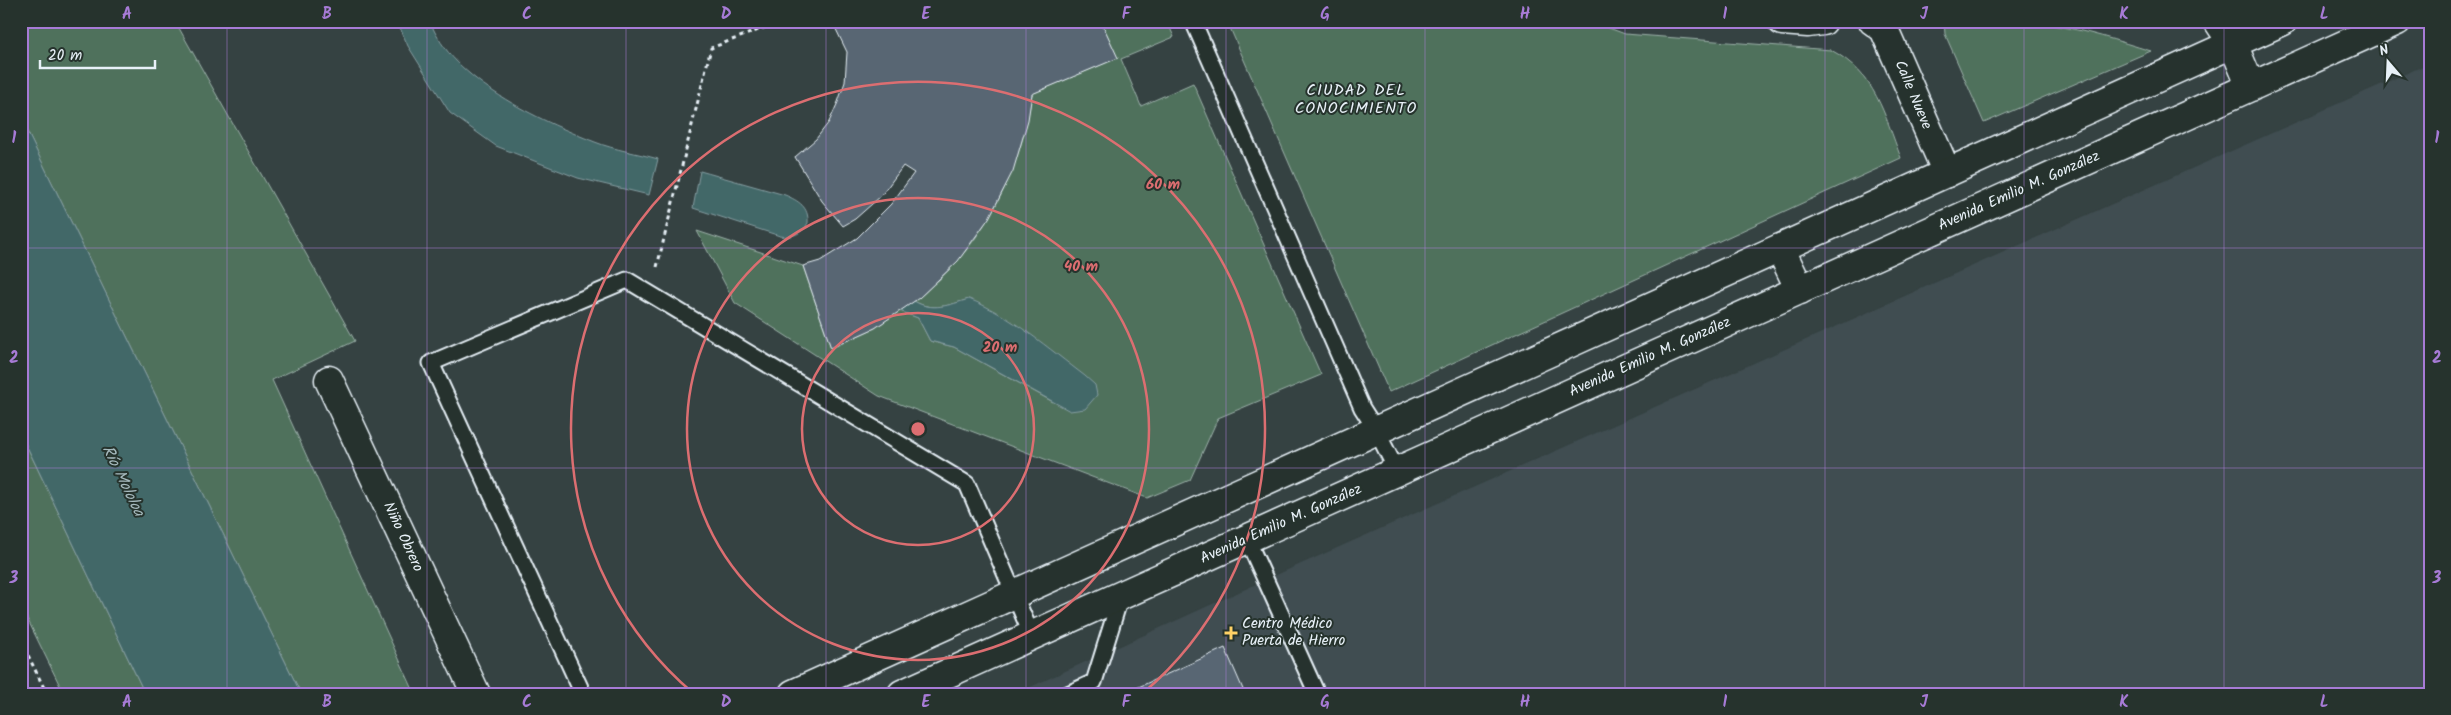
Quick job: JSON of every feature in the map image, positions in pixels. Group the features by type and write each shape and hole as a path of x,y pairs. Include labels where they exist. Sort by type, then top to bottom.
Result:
{"main road":[{"path":"1782,21 1808,23 1823,21"},
{"name":"Calle Nueve","path":"1873,21 1884,29 1946,173"},
{"path":"2218,21 2233,44 2251,87"},
{"path":"793,694 2283,21"},
{"name":"Avenida Emilio M. González","path":"902,694 2398,21"},
{"path":"1780,248 1800,290"},
{"name":"Niño Obrero","path":"329,380 476,694"}],"lane":[{"path":"1193,21 1362,408 1376,430 1397,471"},
{"path":"582,694 431,363 626,280 967,484 1032,636"},
{"path":"1247,538 1317,694"},
{"path":"1068,694 1094,682 1121,596"}],"path":[{"path":"650,294 712,48 782,21"},
{"path":"21,641 47,694"}],"shaded area":[{"path":"2430,63 2430,694 1015,694 1283,572"}],"green space":[{"path":"21,21 175,21 355,341 272,380 415,694 301,694 21,119"},
{"path":"1101,21 1167,21 1174,37 1121,59 1141,106 1193,83 1321,375 1218,418 1190,480 1147,498 879,396 735,303 697,231 803,266 831,348 875,328 900,311 918,318 930,341 954,347 1053,402 969,299 934,307 914,301 940,279 958,260 989,217 1012,170 1021,146 1032,94 1117,58"},
{"path":"1227,21 1590,21 1625,34 1831,50 1859,71 1868,83 1883,111 1901,158 1389,392"},
{"path":"1944,21 2038,23 2089,33 2151,51 1984,123 1945,34"},
{"path":"21,434 145,694 64,694 21,606"}],"water":[{"path":"397,21 430,21 441,43 457,62 477,80 524,110 595,142 658,159 649,195 578,178 496,146 450,113 408,46"},
{"name":"Río Mololoa","path":"21,119 301,694 145,694 21,434"},
{"path":"700,171 790,197 799,202 805,209 808,223 803,230 796,234 780,236 693,208"},
{"path":"969,299 1015,323 1043,344 1095,385 1097,395 1085,409 1070,411 954,347 930,341 918,318 900,311 914,301 934,307"}],"building":[{"path":"832,21 1101,21 1118,58 1032,94 1028,120 1013,171 989,218 958,261 919,298 875,328 831,348 803,266 820,261 857,238 891,204 914,173 903,166 881,196 855,219 843,226 822,201 795,157 816,139 829,122 845,82 847,52"},
{"path":"1225,648 1245,694 1123,694"}],"place":[{"name":"Centro Médico Puerta de Hierro","path":"1231,633"}],"district":[{"name":"CIUDAD DEL CONOCIMIENTO","path":"1356,99"}]}
